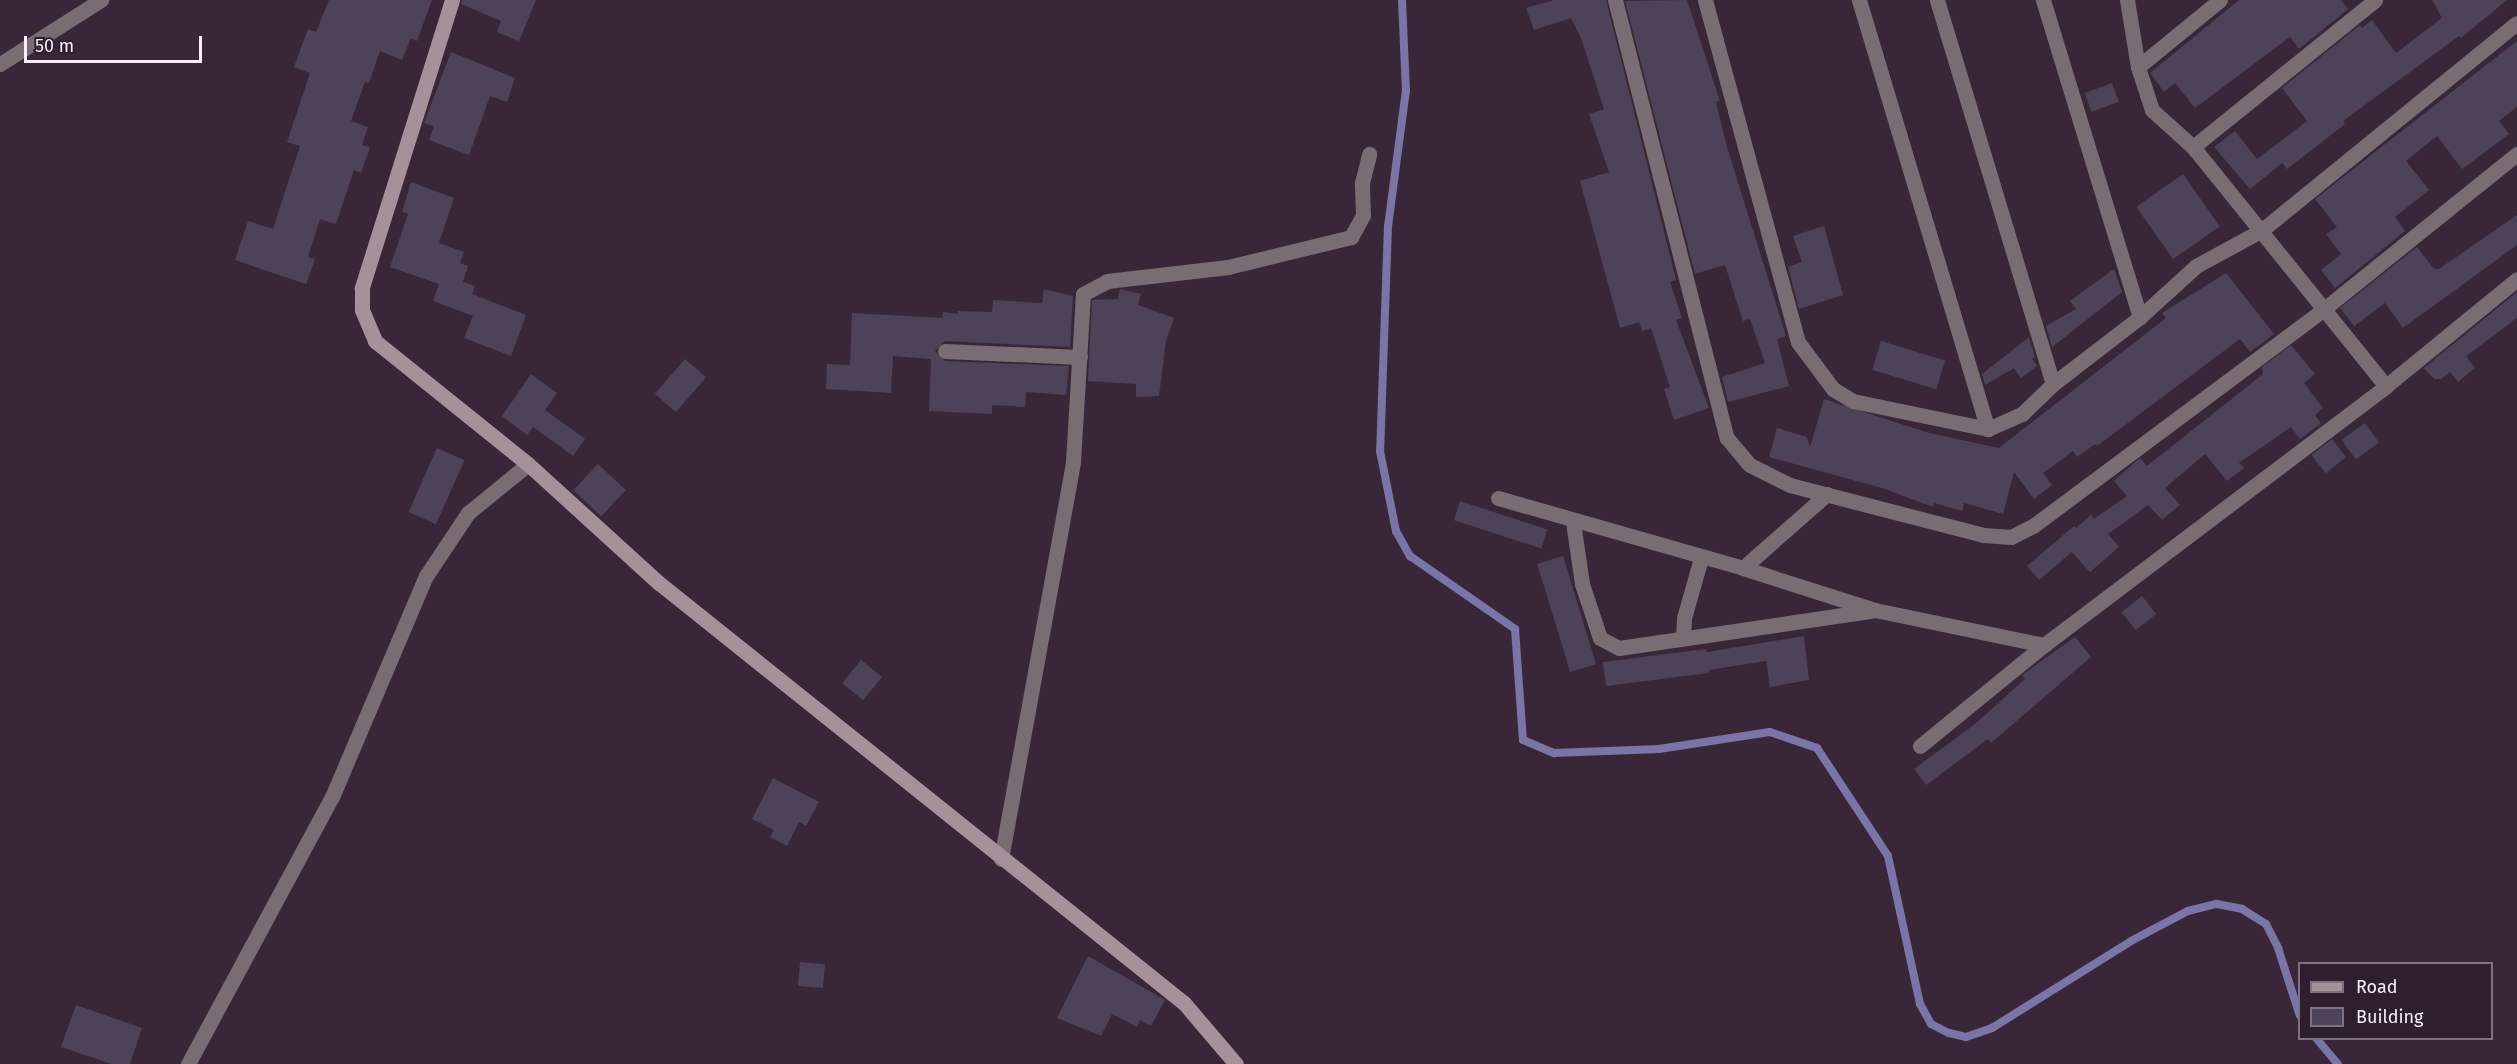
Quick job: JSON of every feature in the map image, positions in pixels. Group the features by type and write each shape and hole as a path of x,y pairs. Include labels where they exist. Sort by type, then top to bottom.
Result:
{"street":[{"path":"0,64 101,0"},
{"path":"452,0 386,201 362,288 363,310 372,334 384,351 528,464 659,583 1001,859 1184,1003 1236,1064"},
{"path":"1614,0 1727,438 1750,465 1790,485 1983,535 2011,537 2033,526 2324,309 2517,154"},
{"path":"1705,0 1798,342 1833,389 1853,401 1988,429 2022,414 2053,384 2140,317 2196,266 2262,230 2517,23"},
{"path":"1859,0 1988,429"},
{"path":"1937,0 2053,384"},
{"path":"2043,0 2140,317"},
{"path":"2127,0 2138,67 2152,110 2193,147 2386,386"},
{"path":"2138,67 2220,0"},
{"path":"2193,147 2375,0"},
{"path":"1001,859 1073,462 1083,294 1107,281 1228,267 1352,237 1363,215 1362,183 1369,154"},
{"path":"1920,746 2044,645 2386,386 2517,279"},
{"path":"945,351 1080,357"},
{"path":"188,1064 332,797 426,576 468,513 528,464"},
{"path":"1743,568 1827,494"},
{"path":"1498,498 1573,522 1743,568 1875,610 2044,645"},
{"path":"1573,522 1582,584 1600,638 1619,648 1875,610"},
{"path":"1683,638 1684,618 1701,558"}],"building":[{"path":"329,0 432,0 417,41 411,38 402,60 380,51 369,83 365,82 351,121 368,127 362,145 370,147 361,173 354,170 336,224 320,219 308,257 315,259 306,284 235,260 248,221 273,229 300,146 287,142 310,73 294,67 308,29 316,32"},
{"path":"462,0 536,0 519,41 497,32 501,21 461,4"},
{"path":"1554,0 1606,0 1676,280 1670,282 1682,318 1676,320 1709,408 1674,420 1664,389 1670,387 1651,328 1642,331 1639,322 1620,328 1580,181 1609,172 1589,114 1604,109 1581,38 1571,18 1534,30 1526,8"},
{"path":"1687,0 1720,101 1716,102 1727,147 1786,336 1777,339 1789,386 1728,402 1722,377 1765,363 1750,319 1743,321 1725,265 1695,274 1625,1"},
{"path":"2239,0 2341,0 2348,9 2299,49 2290,37 2195,108 2175,83 2164,92 2150,73"},
{"path":"2432,0 2507,0 2461,38 2459,36 2343,121 2345,124 2287,169 2282,163 2250,189 2214,147 2235,131 2257,159 2307,121 2282,88 2360,25 2362,28 2372,20 2396,53 2442,18"},
{"path":"2517,41 2517,107 2499,121 2509,134 2462,169 2437,136 2406,161 2429,190 2395,217 2405,231 2335,288 2321,270 2341,254 2326,234 2337,227 2315,199"},
{"path":"451,52 515,78 507,102 490,96 469,155 429,140 434,126 424,123"},
{"path":"2112,83 2119,102 2092,112 2085,93"},
{"path":"2183,174 2220,226 2173,259 2136,207"},
{"path":"411,182 454,198 439,243 464,252 460,263 468,266 463,282 475,286 472,294 526,315 511,356 464,338 473,316 433,301 439,284 390,267 408,214 402,212"},
{"path":"2517,215 2517,245 2403,328 2385,303 2354,326 2340,308 2417,247 2434,269 2439,269"},
{"path":"1824,226 1843,295 1799,309 1788,267 1802,262 1793,236"},
{"path":"2114,269 2122,292 2052,347 2046,326 2076,309 2070,301"},
{"path":"2226,273 2274,334 2250,352 2240,339 2097,446 2095,444 2077,457 2073,451 2043,473 2052,485 2034,499 2014,472 2003,514 1964,503 1962,511 1934,503 1933,507 1882,488 1769,457 1777,428 1807,437 1810,447 1824,399 1929,433 1999,448 2166,318 2162,313"},
{"path":"1044,289 1073,296 1070,347 945,341 935,351 945,361 1069,366 1066,395 1026,392 1025,407 992,405 992,414 929,411 931,359 893,356 891,393 826,389 827,364 850,365 852,313 942,318 943,312 958,314 958,311 992,312 993,300 1042,303"},
{"path":"1120,289 1141,294 1138,305 1174,318 1166,341 1159,396 1136,397 1136,384 1088,381 1092,300 1118,299"},
{"path":"2517,292 2517,318 2466,356 2475,368 2458,382 2450,372 2441,379 2434,379 2424,368"},
{"path":"2029,337 2035,357 2032,359 2037,366 2021,378 2014,368 1985,385 1982,374"},
{"path":"1881,341 1945,361 1936,389 1872,370"},
{"path":"2291,345 2315,374 2304,383 2323,408 2315,415 2321,423 2300,439 2291,427 2239,463 2244,468 2227,481 2205,454 2165,488 2180,505 2162,520 2148,505 2108,534 2119,547 2090,572 2072,552 2039,580 2027,566 2074,526 2076,528 2091,515 2094,519 2127,496 2114,481 2140,458 2147,466 2263,374 2262,367"},
{"path":"685,359 706,377 676,412 655,394"},
{"path":"531,374 557,393 545,410 585,439 573,456 533,427 527,435 502,416"},
{"path":"2365,423 2379,442 2356,459 2342,440"},
{"path":"2332,439 2346,457 2326,473 2312,455"},
{"path":"437,448 464,460 436,524 409,512"},
{"path":"598,464 626,490 601,516 573,490"},
{"path":"1460,501 1547,529 1541,548 1454,520"},
{"path":"1563,556 1596,664 1570,672 1537,564"},
{"path":"2142,596 2156,614 2136,630 2122,612"},
{"path":"1804,636 1809,680 1770,687 1766,661 1709,670 1709,673 1606,686 1603,662 1706,649 1707,652"},
{"path":"2075,637 2091,657 1991,743 1988,739 1926,785 1914,769 1975,724 2025,679 2022,675"},
{"path":"861,660 882,677 863,700 842,683"},
{"path":"773,778 819,802 806,826 799,822 787,846 770,837 774,830 752,819"},
{"path":"1088,956 1165,1000 1151,1026 1140,1020 1137,1027 1112,1014 1101,1036 1057,1018"},
{"path":"800,962 825,964 823,988 798,986"},
{"path":"76,1005 142,1028 130,1064 112,1064 61,1047"}],"waterway":[{"path":"1402,0 1406,90 1388,226 1380,451 1396,531 1410,556 1515,629 1523,740 1554,753 1659,749 1770,732 1817,748 1888,856 1920,1004 1931,1024 1949,1033 1966,1037 1992,1028 2131,941 2188,911 2217,904 2242,909 2266,924 2278,948 2298,1010"},
{"path":"2318,1040 2338,1064"}]}
